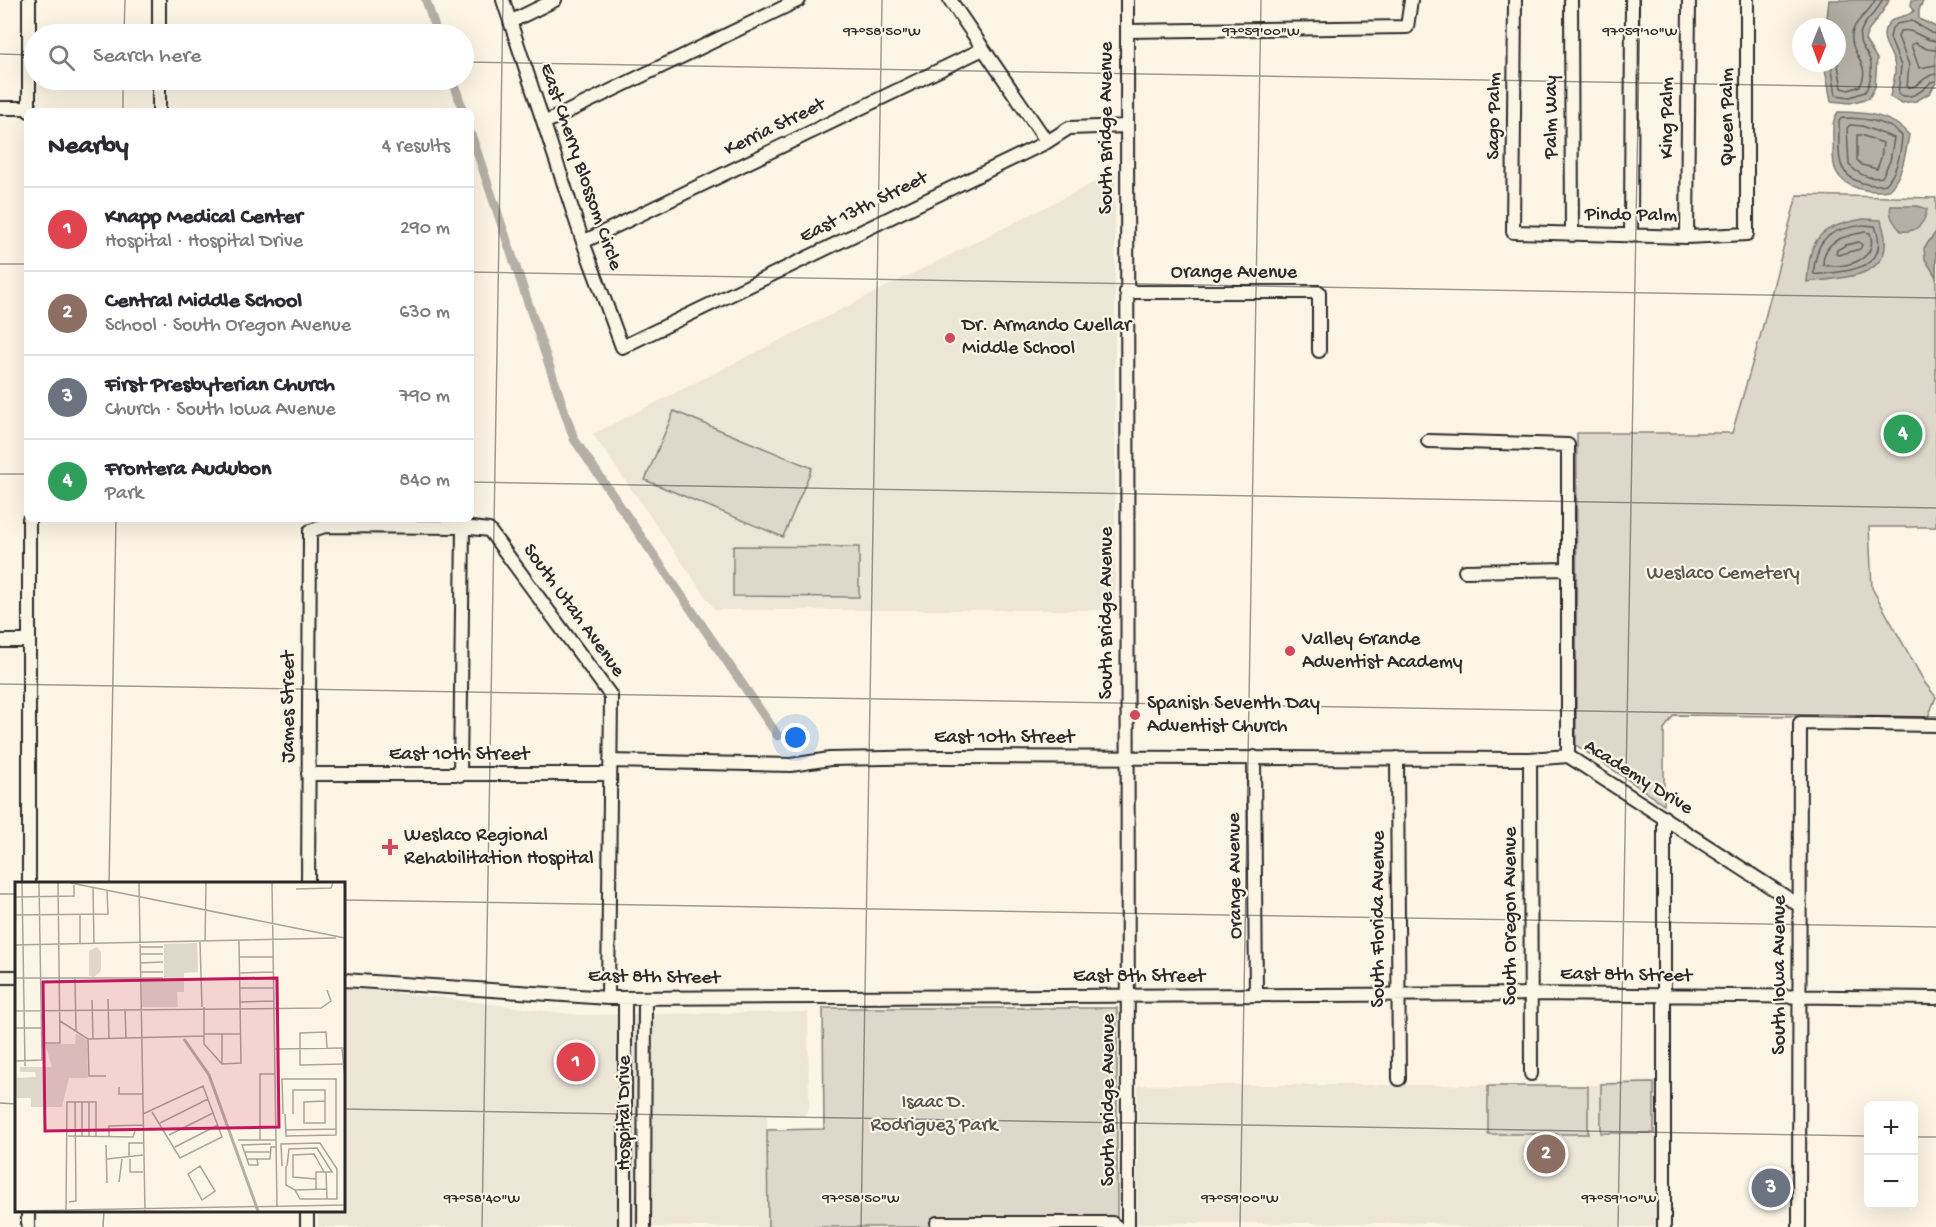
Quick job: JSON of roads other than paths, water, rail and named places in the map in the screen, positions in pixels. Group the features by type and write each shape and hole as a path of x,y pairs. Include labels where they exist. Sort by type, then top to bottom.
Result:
{"street":[{"path":"29,0 29,24"},
{"path":"159,0 159,24"},
{"name":"East Cherry Blossom Circle","path":"503,0 583,242 622,346"},
{"path":"510,22 555,0"},
{"path":"544,123 799,0"},
{"path":"950,0 1047,142"},
{"name":"South Bridge Avenue","path":"1127,0 1128,1227"},
{"path":"1127,31 1407,27 1411,0"},
{"name":"Sago Palm","path":"1513,232 1515,0"},
{"name":"Palm Way","path":"1572,0 1572,234"},
{"path":"1631,236 1632,0"},
{"name":"King Palm","path":"1687,237 1689,0"},
{"name":"Queen Palm","path":"1747,0 1747,234"},
{"name":"Kerria Street","path":"583,242 984,49"},
{"path":"29,90 29,108"},
{"path":"159,90 159,108"},
{"path":"0,108 24,109"},
{"name":"East 13th Street","path":"622,346 1047,142 1069,128 1127,126"},
{"name":"Pindo Palm","path":"1513,232 1687,237 1747,234"},
{"name":"Orange Avenue","path":"1126,292 1319,292 1319,351"},
{"path":"1428,441 1568,445 1568,756"},
{"path":"29,522 29,882"},
{"name":"James Street","path":"308,882 310,531 325,526 462,527"},
{"path":"460,775 462,527"},
{"name":"South Utah Avenue","path":"462,527 489,530 611,696 608,998"},
{"path":"1466,571 1568,569"},
{"path":"0,641 29,641"},
{"name":"South Iowa Avenue","path":"1799,1227 1800,723 1936,725"},
{"name":"Academy Drive","path":"1397,758 1530,759 1568,756 1800,906"},
{"name":"East 10th Street","path":"308,774 460,775 610,768 790,765 831,759 941,757 1397,758"},
{"name":"Orange Avenue","path":"1254,757 1256,995"},
{"name":"South Florida Avenue","path":"1397,758 1399,1080"},
{"name":"South Oregon Avenue","path":"1530,759 1531,1074"},
{"path":"1664,817 1664,1227"},
{"name":"East 8th Street","path":"345,980 645,999 1531,994 1936,998"},
{"name":"Hospital Drive","path":"625,998 625,1227"},
{"name":"Hospital Drive","path":"644,1227 645,999"},
{"path":"937,1223 1112,1223 1117,1227"}],"water":[{"path":"1829,0 1889,0 1865,40 1877,59 1875,87 1869,98 1850,103 1831,101 1826,72 1846,72 1846,18 1827,18"},
{"path":"1912,0 1927,0 1923,1 1919,10 1919,19 1936,27 1936,83 1930,93 1916,101 1902,103 1890,97 1895,68 1884,35 1891,20 1914,11 1911,5"},
{"path":"1838,112 1886,118 1909,135 1900,171 1889,190 1859,189 1846,182 1836,171 1833,159 1833,124"},
{"path":"1891,206 1918,206 1927,209 1919,226 1911,231 1901,231 1891,216"},
{"path":"1864,219 1881,220 1885,239 1884,252 1878,262 1869,270 1858,274 1807,282 1811,254 1820,236 1837,226"},
{"path":"1936,232 1936,277 1925,259 1924,248"}],"waterway":[{"path":"426,0 434,24"},
{"path":"456,90 462,108"},
{"path":"474,143 574,439 778,736"}],"place":[{"name":"Dr. Armando Cuellar Middle School","path":"950,338"},
{"name":"Frontera Audubon","path":"1903,434"},
{"name":"Valley Grande Adventist Academy","path":"1290,651"},
{"name":"Spanish Seventh Day Adventist Church","path":"1135,715"},
{"name":"Weslaco Regional Rehabilitation Hospital","path":"390,847"},
{"name":"Knapp Medical Center","path":"576,1062"},
{"name":"Central Middle School","path":"1546,1154"},
{"name":"First Presbyterian Church","path":"1771,1188"}],"park label":[{"name":"Weslaco Cemetery","path":"1723,574"},
{"name":"Isaac D. Rodriguez Park","path":"934,1114"}]}
